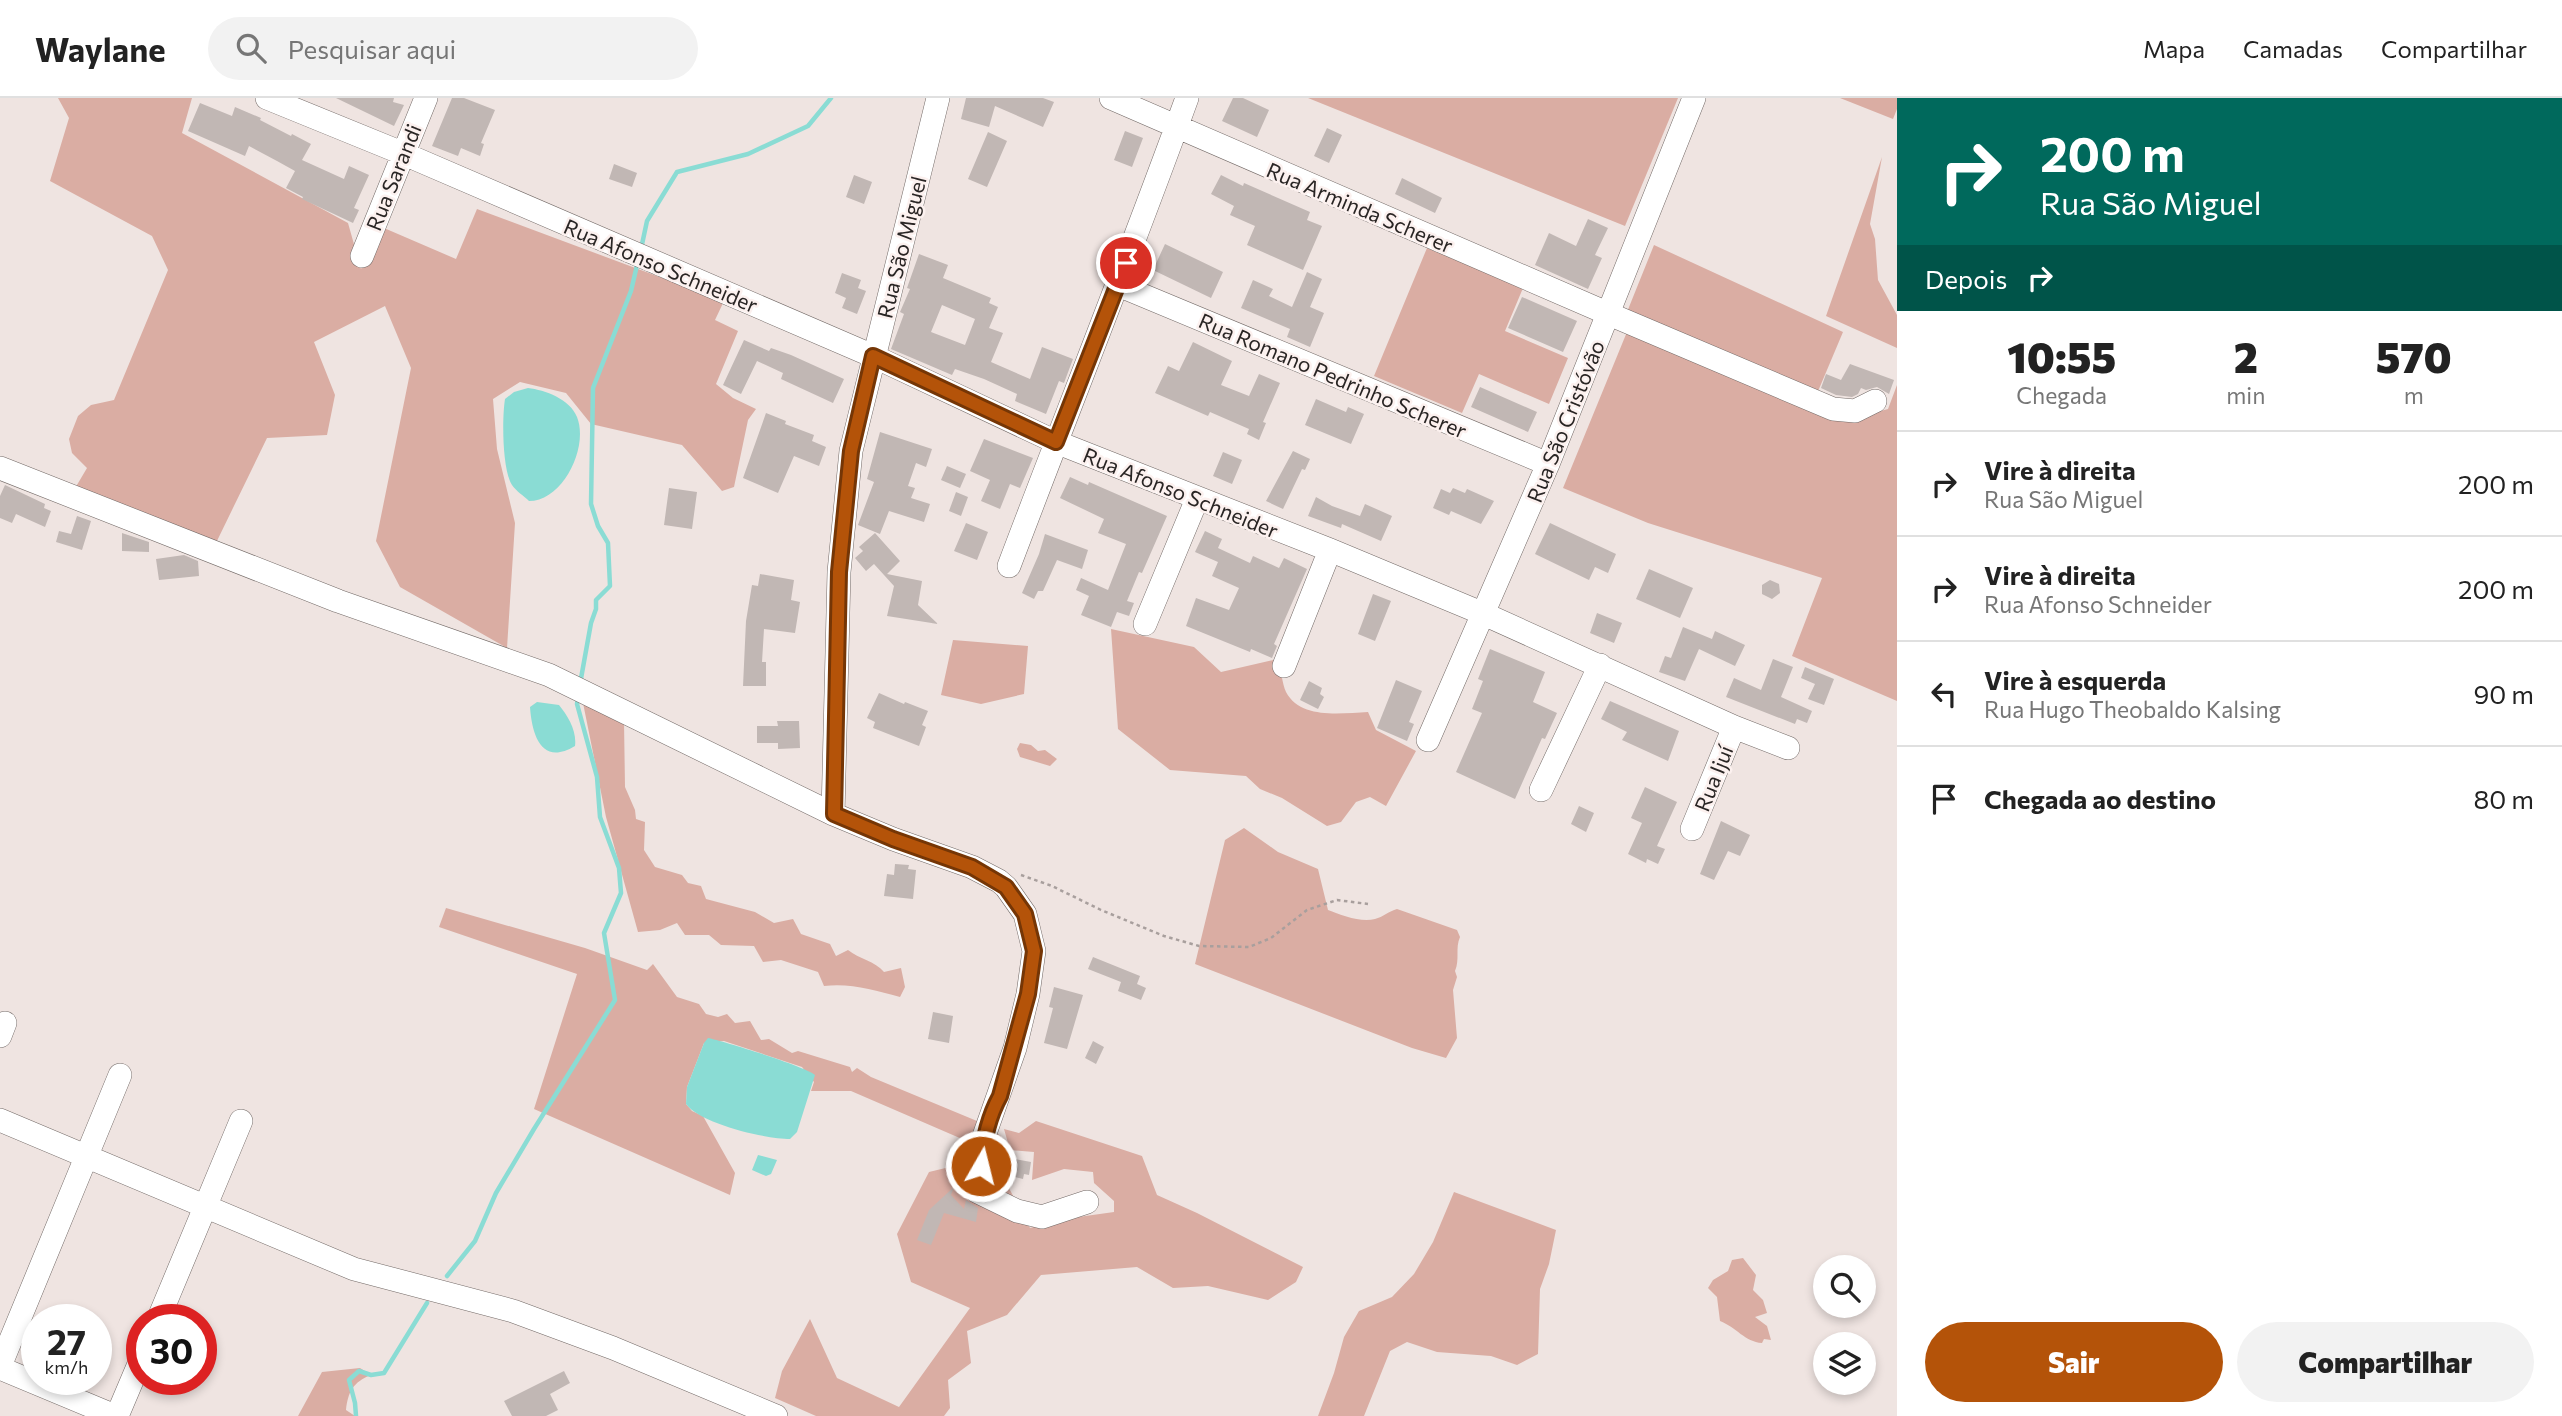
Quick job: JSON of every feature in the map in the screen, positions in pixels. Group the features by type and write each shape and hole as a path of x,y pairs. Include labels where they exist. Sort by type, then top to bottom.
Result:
{"street":[{"name":"Rua Afonso Schneider","path":"267,98 402,153 873,356 1056,442 1484,614 1600,664 1734,727 1788,748"},
{"name":"Rua Sarandi","path":"362,256 426,98"},
{"name":"Rua São Miguel","path":"834,814 839,572 851,451 938,98"},
{"name":"Rua Arminda Scherer","path":"1111,98 1833,409 1855,411 1875,401"},
{"path":"1009,566 1187,98"},
{"name":"Rua São Cristóvão","path":"1428,740 1548,464 1694,98"},
{"name":"Rua Romano Pedrinho Scherer","path":"1118,285 1548,464"},
{"path":"0,468 338,601 549,674 834,814 893,839 972,867 999,881 1025,914 1034,951 1028,994 1015,1048 984,1139 978,1192 1017,1211 1042,1216 1087,1202"},
{"path":"1145,624 1197,499"},
{"path":"1284,666 1330,550"},
{"path":"1541,790 1600,664"},
{"name":"Rua Ijuí","path":"1692,829 1734,727"},
{"path":"120,1075 0,1367 116,1416 126,1393"},
{"path":"0,1120 354,1269 513,1311 613,1348 746,1410 776,1416"},
{"path":"165,1304 241,1121"}],"path":[{"path":"999,881 1023,874 1164,936 1199,946 1249,947 1271,938 1307,910 1336,900 1368,904"}],"shaded area":[{"path":"58,98 192,98 182,133 348,223 361,269 384,228 456,259 477,209 724,301 715,320 738,331 716,384 733,398 756,409 748,420 734,487 722,491 682,445 591,424 566,393 520,382 493,399 497,449 515,523 507,648 400,587 376,541 411,368 385,306 314,342 335,395 327,435 267,438 215,545 74,490 87,468 72,453 69,439 78,416 91,405 114,400 168,270 152,236 50,181 69,118"},
{"path":"1308,98 1678,98 1625,226"},
{"path":"1840,98 1897,98 1897,109 1893,119"},
{"path":"1882,157 1870,224 1875,239 1878,280 1897,315 1897,348 1826,316"},
{"path":"1654,245 1843,332 1816,396 1625,317"},
{"path":"1427,248 1523,288 1505,331 1568,358 1549,404 1479,374 1462,413 1374,376"},
{"path":"1629,327 1851,419 1888,409 1897,385 1897,701 1792,656 1822,578 1648,523 1563,488"},
{"path":"1111,629 1194,647 1221,672 1278,659 1286,692 1301,707 1323,713 1368,712 1376,730 1416,751 1386,806 1370,797 1356,802 1341,822 1327,826 1282,798 1260,789 1246,776 1170,770 1118,729"},
{"path":"953,640 1028,646 1024,694 981,704 941,695"},
{"path":"582,698 624,721 625,787 636,819 645,822 644,850 655,867 682,875 688,883 701,886 706,899 755,912 774,923 793,919 801,934 830,944 836,956 848,950 884,972 901,968 905,987 900,997 853,986 824,986 818,972 781,960 763,962 754,946 721,945 709,935 685,935 677,923 660,930 638,932 606,817"},
{"path":"1020,743 1031,745 1038,751 1045,750 1057,759 1050,766 1020,757 1017,749"},
{"path":"1244,828 1278,852 1318,869 1328,910 1351,918 1369,920 1397,909 1457,930 1460,937 1455,971 1457,977 1453,990 1457,1038 1446,1058 1412,1048 1195,964 1225,840"},
{"path":"446,908 585,948 647,970 653,964 677,997 699,1004 706,1014 718,1017 727,1014 735,1023 750,1021 761,1040 769,1039 792,1053 798,1051 850,1067 852,1072 857,1068 871,1077 977,1121 1001,1136 1001,1173 1030,1228 1057,1220 1114,1212 1114,1201 1094,1183 1093,1172 1064,1169 1032,1180 1034,1152 1010,1150 1004,1129 1019,1133 1036,1121 1142,1156 1157,1195 1303,1267 1296,1282 1268,1300 1208,1286 1173,1288 1137,1267 1041,1275 1007,1315 967,1331 971,1363 948,1380 950,1408 944,1416 816,1416 775,1398 782,1371 810,1319 837,1378 899,1407 970,1308 911,1282 897,1234 929,1172 962,1164 969,1142 851,1091 811,1091 814,1082 802,1067 724,1041 704,1043 687,1087 686,1104 692,1111 703,1116 735,1173 730,1195 534,1109 577,974 439,927"},
{"path":"1454,1192 1556,1230 1549,1264 1540,1289 1538,1354 1517,1365 1491,1356 1437,1352 1407,1342 1390,1351 1364,1416 1318,1416 1344,1337 1359,1311 1392,1297 1414,1274 1433,1242"},
{"path":"1743,1258 1756,1275 1753,1290 1763,1300 1767,1313 1755,1317 1767,1326 1771,1340 1764,1339 1762,1343 1751,1340 1720,1321 1717,1297 1708,1288 1713,1280 1728,1271 1732,1260"},
{"path":"360,1368 371,1375 356,1384 348,1398 346,1410 355,1416 298,1416 322,1372"}],"water":[{"path":"528,388 563,400 574,411 580,429 576,457 562,482 553,492 541,499 529,501 514,487 509,477 503,430 505,399 514,392"},
{"path":"537,702 559,705 571,724 575,746 554,752 541,745 533,728 530,707"},
{"path":"708,1038 782,1061 815,1075 797,1132 790,1139 750,1133 719,1124 705,1118 686,1104 687,1087"},
{"path":"758,1155 777,1160 771,1174 766,1176 752,1170"}],"building":[{"path":"336,98 394,98 393,102 404,105 394,126"},
{"path":"452,98 464,98 495,110 481,143 484,144 480,156 461,148 458,156 432,146"},
{"path":"966,98 1043,98 1054,102 1043,127 995,106 989,127 961,119"},
{"path":"1233,98 1243,98 1269,110 1257,137 1222,121"},
{"path":"200,103 232,116 235,107 311,144 302,160 344,179 349,166 369,175 354,208 359,210 353,223 302,199 303,197 286,188 295,171 249,146 245,156 188,131"},
{"path":"1327,128 1342,135 1329,163 1314,156"},
{"path":"1125,131 1143,138 1132,167 1114,160"},
{"path":"988,132 1007,141 987,187 968,179"},
{"path":"614,164 637,173 632,187 609,179"},
{"path":"854,175 872,182 864,204 846,197"},
{"path":"1221,175 1310,212 1307,220 1322,226 1303,270 1247,245 1255,226 1230,215 1234,206 1211,194"},
{"path":"1402,178 1442,198 1435,213 1395,194"},
{"path":"1588,219 1608,228 1595,255 1602,258 1588,289 1535,265 1549,233 1576,246"},
{"path":"1165,244 1223,272 1211,298 1153,270"},
{"path":"919,254 948,265 943,278 991,298 989,303 998,307 989,328 1003,333 991,362 1030,379 1042,347 1073,359 1064,383 1059,381 1046,414 1015,401 1017,394 984,379 955,369 952,375 891,349 904,314 900,312 910,289 907,288","holes":["942,305 975,319 965,345 931,332"]},
{"path":"1307,272 1322,279 1310,307 1324,313 1310,347 1287,337 1290,329 1241,308 1253,280 1273,289 1269,296 1292,307"},
{"path":"842,273 861,280 858,288 866,291 857,314 842,308 846,298 835,293"},
{"path":"1522,297 1577,321 1563,352 1508,328"},
{"path":"744,340 769,351 771,348 791,355 844,379 833,403 781,379 783,373 757,361 741,394 723,385"},
{"path":"1193,342 1232,361 1221,385 1249,396 1259,374 1280,383 1263,422 1266,423 1259,440 1247,434 1249,429 1210,412 1208,416 1155,393 1168,366 1179,371"},
{"path":"1850,364 1894,380 1889,394 1877,387 1866,390 1861,388 1858,394 1852,397 1836,395 1821,388 1826,374 1841,380"},
{"path":"1480,387 1537,412 1528,432 1471,407"},
{"path":"1316,399 1346,412 1348,407 1364,414 1351,444 1305,425"},
{"path":"766,413 814,435 812,441 826,447 819,466 794,456 778,493 743,478"},
{"path":"880,432 932,449 926,467 916,463 908,486 915,488 911,498 930,504 924,522 889,511 880,534 858,525 874,482 867,479"},
{"path":"984,439 1033,458 1020,488 1010,484 1000,509 981,501 990,480 970,471"},
{"path":"1293,451 1310,459 1305,470 1302,469 1283,509 1266,501"},
{"path":"1223,452 1242,460 1232,484 1213,476"},
{"path":"947,466 966,474 960,488 941,480"},
{"path":"1070,477 1088,485 1089,482 1167,516 1127,601 1134,603 1129,616 1117,612 1111,627 1081,615 1089,596 1076,590 1081,578 1108,590 1126,544 1098,533 1104,519 1060,498"},
{"path":"5,485 45,504 44,508 51,511 45,527 16,514 12,523 0,518 0,496"},
{"path":"669,488 697,492 692,529 664,525"},
{"path":"1453,488 1465,493 1467,489 1494,501 1481,524 1451,511 1449,515 1433,508 1441,489 1450,493"},
{"path":"956,492 968,497 961,516 949,511"},
{"path":"1316,497 1360,516 1365,504 1392,516 1381,541 1342,524 1341,528 1308,516"},
{"path":"77,516 91,521 82,550 56,542 59,531 71,534"},
{"path":"966,523 988,532 977,560 954,551"},
{"path":"1550,523 1616,554 1608,573 1595,567 1589,580 1535,554"},
{"path":"1205,531 1222,539 1218,548 1250,563 1253,556 1279,568 1284,558 1307,569 1274,644 1277,646 1272,658 1186,626 1196,598 1229,610 1239,588 1212,576 1218,562 1195,552"},
{"path":"122,533 149,542 149,552 122,551"},
{"path":"875,533 900,561 887,574 922,581 918,605 938,624 887,616 894,586 874,564 866,571 855,558 863,551 859,547"},
{"path":"1045,534 1088,550 1082,569 1057,560 1043,591 1038,591 1034,599 1022,593"},
{"path":"184,555 198,561 199,576 159,580 156,559"},
{"path":"1649,569 1693,588 1680,618 1636,599"},
{"path":"760,574 794,580 791,600 800,602 795,633 764,629 762,662 766,662 766,686 743,686 746,621 752,585 758,586"},
{"path":"1770,580 1779,584 1780,593 1772,599 1762,594 1762,585"},
{"path":"1373,594 1391,601 1375,641 1358,634"},
{"path":"1597,613 1622,623 1614,643 1590,633"},
{"path":"1683,627 1712,639 1715,631 1745,645 1735,666 1699,649 1685,681 1659,672 1665,656 1671,658"},
{"path":"1490,649 1545,672 1533,702 1557,713 1545,739 1542,738 1515,799 1456,772 1482,713 1472,709 1483,681 1478,679"},
{"path":"1773,659 1793,667 1781,697 1812,711 1807,723 1797,719 1795,724 1726,697 1734,678 1761,690"},
{"path":"1805,667 1834,679 1824,705 1808,699 1815,684 1801,678"},
{"path":"1396,680 1422,691 1409,722 1414,724 1407,741 1377,728"},
{"path":"1309,681 1322,688 1320,694 1324,697 1318,709 1300,700"},
{"path":"879,693 928,711 922,725 926,727 919,746 873,728 875,722 867,718"},
{"path":"1610,701 1679,731 1668,761 1622,740 1627,732 1601,719"},
{"path":"777,721 799,721 800,748 778,749 778,743 757,743 757,726 778,726"},
{"path":"1645,787 1677,802 1657,846 1665,849 1658,864 1647,859 1646,863 1628,854 1642,823 1631,818"},
{"path":"1579,806 1594,813 1586,832 1571,824"},
{"path":"1721,821 1750,835 1740,856 1728,851 1714,880 1700,874"},
{"path":"895,864 909,865 908,869 916,870 913,899 884,896 887,874 894,875"},
{"path":"1093,957 1140,976 1137,984 1146,988 1141,1000 1118,991 1121,982 1088,969"},
{"path":"1054,987 1083,995 1067,1049 1044,1043 1053,1008 1049,1007"},
{"path":"933,1012 953,1016 949,1043 928,1039"},
{"path":"1093,1041 1104,1047 1096,1064 1085,1058"},
{"path":"1014,1159 1031,1162 1029,1175 1024,1174 1023,1179 1011,1176"},
{"path":"954,1187 951,1195 964,1209 966,1200 978,1208 976,1222 944,1213 931,1245 917,1240 929,1210"},
{"path":"564,1371 570,1383 550,1394 558,1410 546,1416 512,1416 504,1401"}],"waterway":[{"path":"641,249 647,221 677,172 748,154 808,126 831,98"},
{"path":"580,684 596,600 610,586 608,543 598,526 591,504 593,388 631,291 638,261"},
{"path":"447,1276 475,1241 496,1193 615,1000 604,933 621,893 619,868 600,817 597,777 577,704 578,696"},
{"path":"356,1416 349,1380 359,1371 371,1375 384,1373 427,1303"}],"route":[{"path":"981,1166 984,1139 1015,1048 1028,994 1034,951 1025,914 999,881 972,867 893,839 834,814 839,572 851,451 873,356 1056,442 1126,263"}]}
